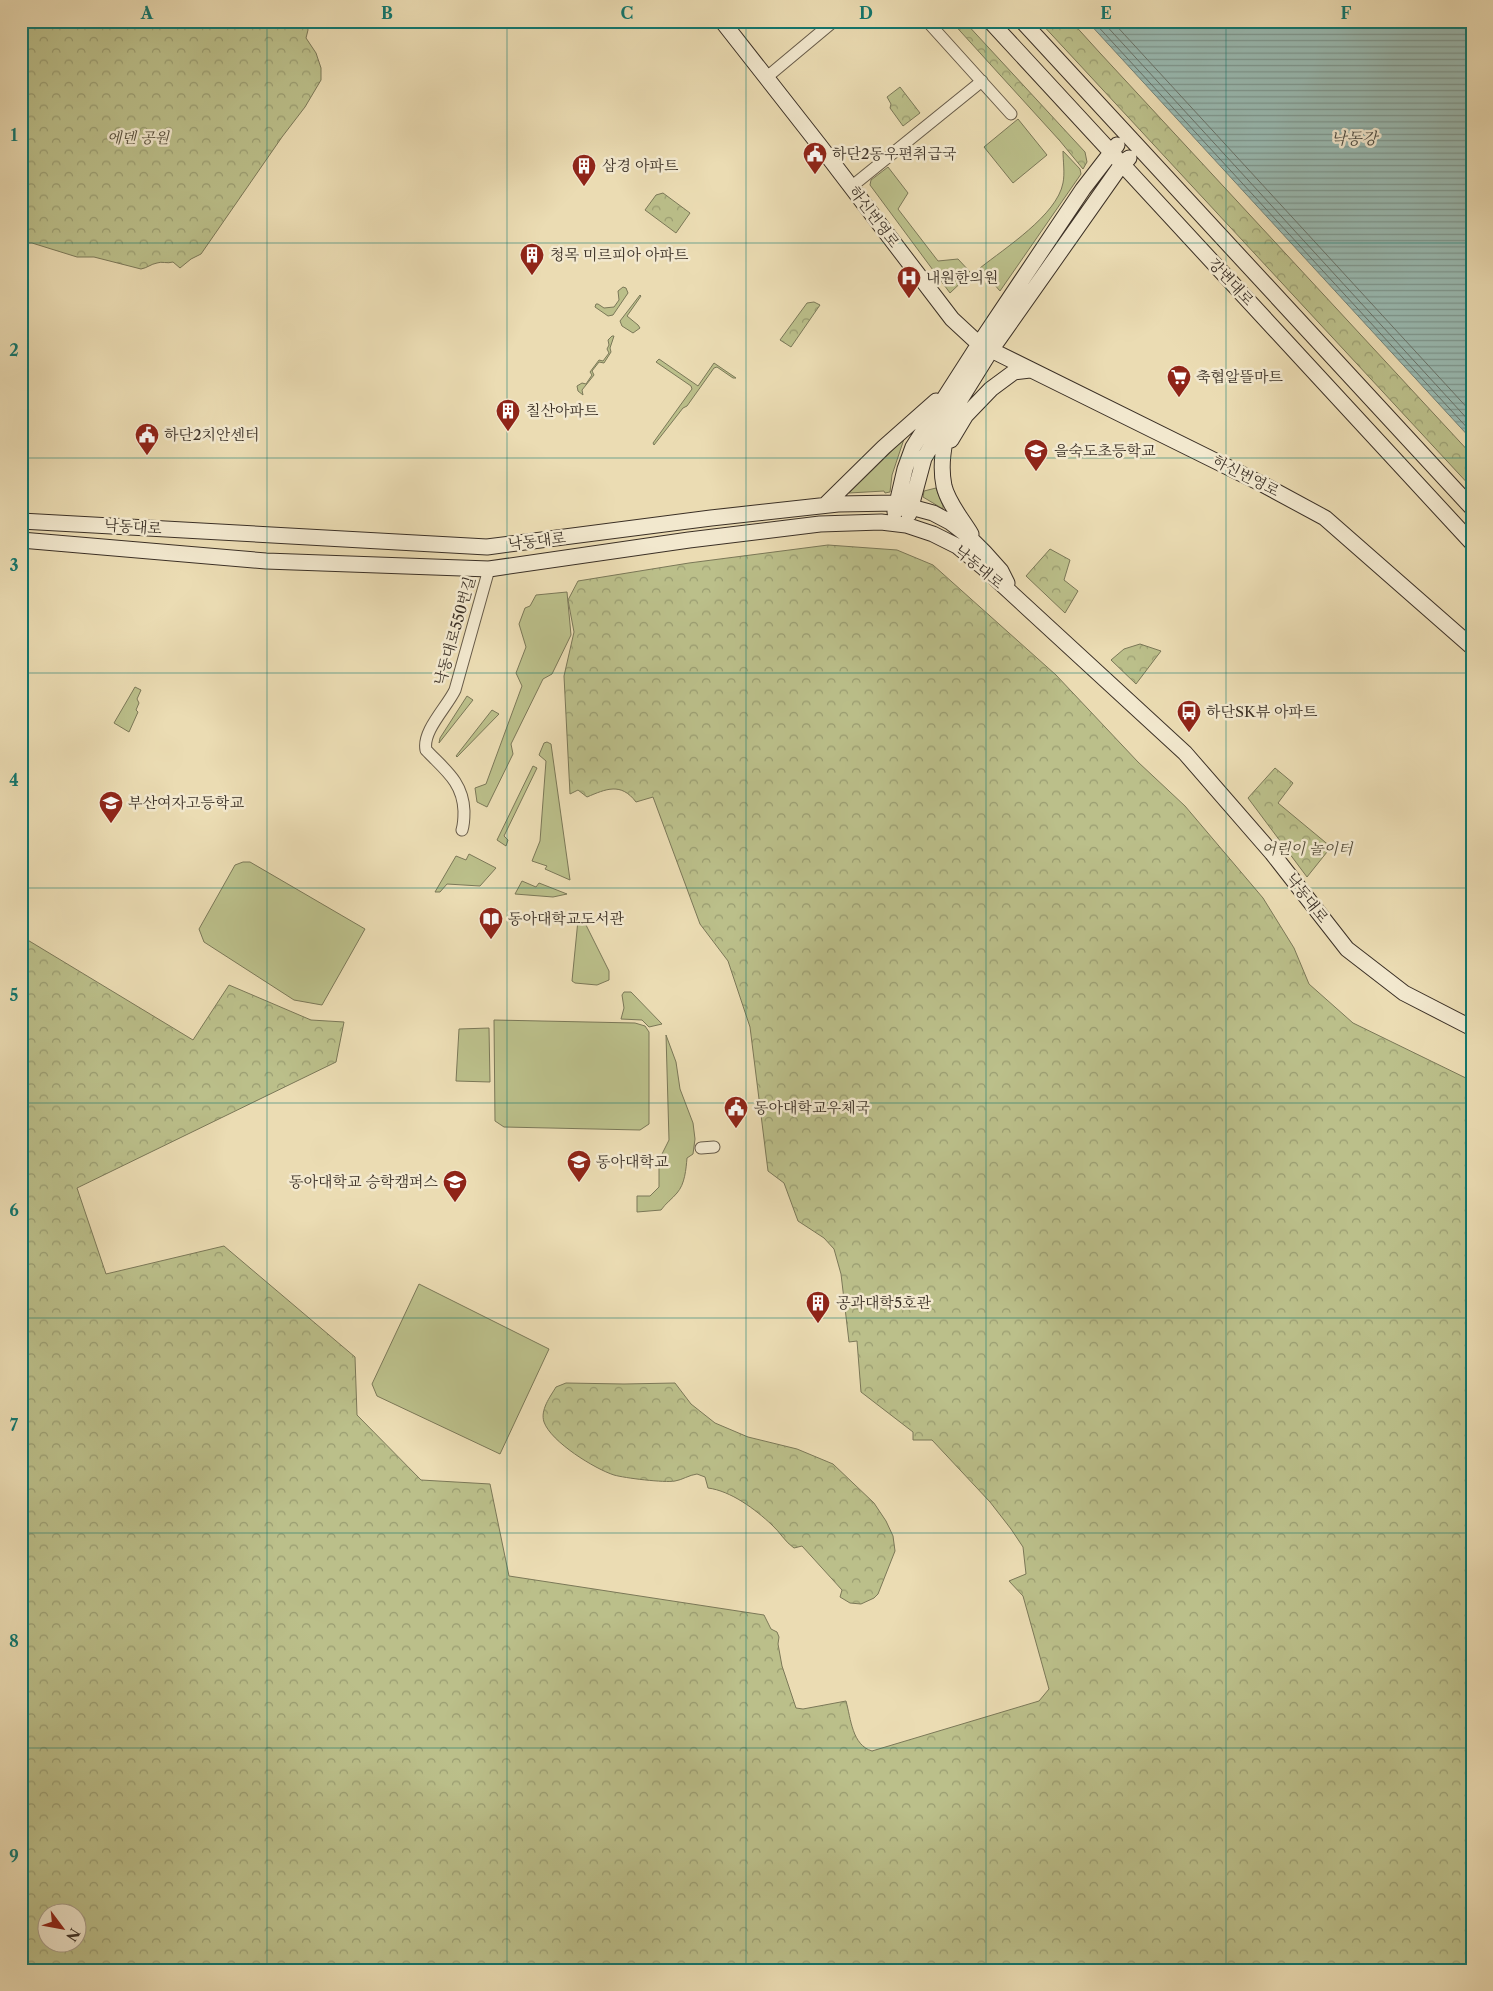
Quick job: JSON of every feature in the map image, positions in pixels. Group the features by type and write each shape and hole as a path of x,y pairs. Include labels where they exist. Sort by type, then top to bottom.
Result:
{"street":[{"name":"하신번영로","path":"722,21 952,319 985,347 1264,485 1326,518 1472,647"},
{"path":"767,77 834,21"},
{"path":"927,21 1011,114"},
{"name":"강변대로","path":"990,21 1472,543"},
{"name":"강변대로","path":"1022,21 1472,508"},
{"path":"852,187 982,82"},
{"path":"900,524 904,504 905,468 913,447 955,394 1083,189 1111,152 1127,135"},
{"path":"985,347 1122,164 1139,148"},
{"path":"943,454 966,415 991,389 1014,372 1030,370"},
{"path":"955,394 943,454 944,486 977,545"},
{"path":"825,505 884,447 955,394"},
{"name":"낙동대로","path":"21,521 487,547 825,505 904,504 933,513 950,522 977,545 1001,571 1012,596"},
{"path":"42,541 44,522"},
{"name":"낙동대로","path":"21,540 266,560 489,569 689,540 820,524 900,524 933,534 957,546 984,568 1012,596 1184,753 1272,853 1347,949 1404,993 1472,1028"},
{"path":"487,547 489,569"},
{"name":"낙동대로550번길","path":"462,830 464,825 464,808 460,789 426,750 424,744 432,726 450,702 455,690 489,569"},
{"path":"701,1148 714,1147"}],"green space":[{"name":"에덴 공원","path":"21,21 307,21 308,30 306,38 316,53 321,68 321,80 305,107 201,254 180,268 173,262 161,262 141,269 94,257 77,257 32,243 21,243"},
{"path":"951,21 964,21 1085,152 1087,162 1083,169 1060,141"},
{"path":"1039,21 1071,21 1472,455 1472,488"},
{"path":"900,87 920,113 903,126 890,108 891,104 887,97"},
{"path":"1018,119 1047,155 1013,183 984,147"},
{"path":"1063,151 1080,169 1081,174 1000,291 980,268 1029,230 1051,207 1059,195 1063,183"},
{"path":"888,167 908,193 898,209 938,261 958,259 971,273 950,293 870,185 871,180"},
{"path":"663,193 690,213 676,233 645,210 656,195"},
{"path":"623,287 626,288 628,293 613,315 608,316 595,307 598,304 604,308 614,307 619,300 618,291"},
{"path":"640,295 627,316 640,328 633,333 622,326 620,321"},
{"path":"814,302 820,305 791,347 780,340 807,303"},
{"path":"614,336 610,348 611,352 604,363 599,362 592,371 594,375 582,390 583,395 578,391 577,386 582,383 586,384 592,375 590,372 599,360 603,361 609,353 607,349 609,345 608,340"},
{"path":"659,359 698,386 714,363 736,378 733,378 717,367 714,368 687,406 683,408 654,445 653,443 692,389 691,386 656,362"},
{"path":"904,439 892,475 890,492 849,493"},
{"path":"936,488 943,509 923,497 924,491"},
{"path":"828,545 897,550 933,565 1056,675 1138,762 1185,806 1263,898 1294,948 1309,984 1353,1023 1472,1081 1472,1970 21,1970 21,936 193,1040 229,985 311,1020 344,1022 336,1062 77,1188 106,1274 224,1246 355,1357 357,1415 421,1480 490,1484 509,1576 764,1615 771,1629 777,1632 779,1637 778,1644 782,1666 796,1708 803,1709 846,1701 856,1737 865,1748 872,1751 1039,1701 1049,1689 1023,1596 1009,1581 1026,1574 1023,1547 990,1502 932,1440 913,1440 913,1432 861,1392 857,1341 849,1342 841,1274 834,1249 824,1238 798,1221 784,1183 768,1171 750,1027 728,961 700,924 653,797 636,802 625,792 613,789 587,797 578,790 570,794 564,676 574,632 568,600 578,581 689,563"},
{"path":"1050,549 1070,560 1064,580 1078,591 1065,613 1026,576"},
{"path":"567,592 571,635 552,674 543,679 511,744 513,754 487,807 477,802 475,788 486,784 522,686 516,673 526,647 519,624 525,608 530,606 536,595"},
{"path":"1140,644 1161,651 1136,684 1111,660 1124,649"},
{"path":"135,687 141,690 137,699 139,703 136,710 138,712 129,732 114,723"},
{"path":"467,696 473,700 439,743 440,738"},
{"path":"492,710 499,714 457,757 456,756"},
{"path":"544,743 551,744 570,880 545,869 547,866 532,861 540,841 546,761 539,755"},
{"path":"533,766 537,768 504,836 508,840 506,846 497,840"},
{"name":"어린이 놀이터","path":"1275,768 1293,783 1278,803 1331,847 1307,877 1248,798"},
{"path":"469,854 496,868 480,886 447,884 440,892 435,892 456,856 466,860"},
{"path":"250,862 365,929 322,1005 294,1000 204,942 199,929 235,865"},
{"path":"522,881 536,887 539,883 567,894 553,897 515,894"},
{"path":"578,920 584,921 609,971 609,980 597,985 575,983 572,981"},
{"path":"624,992 631,992 662,1024 649,1027 642,1020 621,1019 624,1008 622,995"},
{"path":"494,1020 635,1023 645,1026 649,1032 649,1124 640,1130 504,1127 495,1121"},
{"path":"489,1028 490,1082 456,1081 459,1029"},
{"path":"666,1035 676,1062 680,1089 693,1123 695,1139 693,1154 687,1158 685,1176 680,1189 661,1210 637,1212 637,1196 650,1196 659,1187 659,1160 669,1140"},
{"path":"419,1284 549,1349 500,1454 377,1396 372,1384"},
{"path":"566,1383 675,1383 691,1404 715,1423 748,1437 797,1449 833,1464 874,1503 893,1536 895,1551 878,1594 861,1604 850,1603 840,1597 842,1590 802,1546 794,1548 765,1519 734,1497 708,1488 705,1477 697,1474 670,1481 644,1480 619,1476 606,1472 574,1454 548,1430 543,1417 546,1404 556,1387"}],"water":[{"name":"낙동강","path":"1087,21 1472,21 1472,440"}],"place":[{"name":"하단2동우편취급국","path":"815,175"},
{"name":"삼경 아파트","path":"584,187"},
{"name":"청목 미르피아 아파트","path":"532,276"},
{"name":"내원한의원","path":"909,299"},
{"name":"축협알뜰마트","path":"1179,398"},
{"name":"칠산아파트","path":"508,432"},
{"name":"하단2치안센터","path":"147,456"},
{"name":"을숙도초등학교","path":"1036,472"},
{"name":"하단SK뷰 아파트","path":"1189,733"},
{"name":"부산여자고등학교","path":"111,824"},
{"name":"동아대학교도서관","path":"491,940"},
{"name":"동아대학교우체국","path":"736,1129"},
{"name":"동아대학교","path":"579,1183"},
{"name":"동아대학교 승학캠퍼스","path":"455,1203"},
{"name":"공과대학5호관","path":"818,1324"}]}
